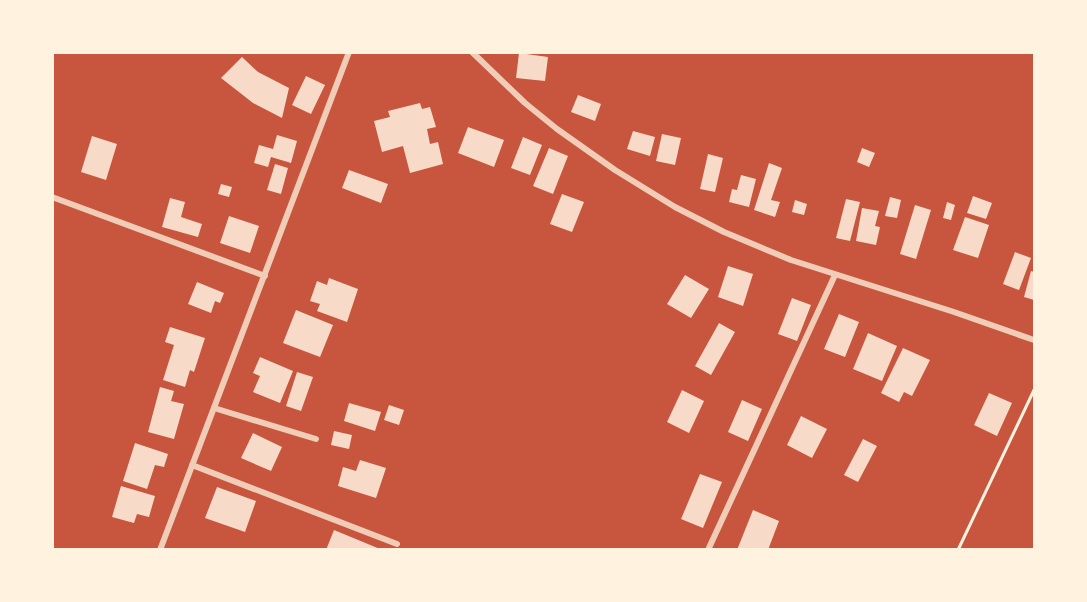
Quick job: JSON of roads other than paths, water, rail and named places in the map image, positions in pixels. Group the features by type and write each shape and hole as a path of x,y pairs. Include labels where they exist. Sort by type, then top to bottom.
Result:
{"street":[{"path":"160,549 350,52"},
{"path":"472,52 525,103 557,129 615,171 675,207 724,232 791,260 1035,340"},
{"path":"52,197 265,276"},
{"path":"708,549 835,275"},
{"path":"214,408 316,439"},
{"path":"192,465 397,544"}]}
